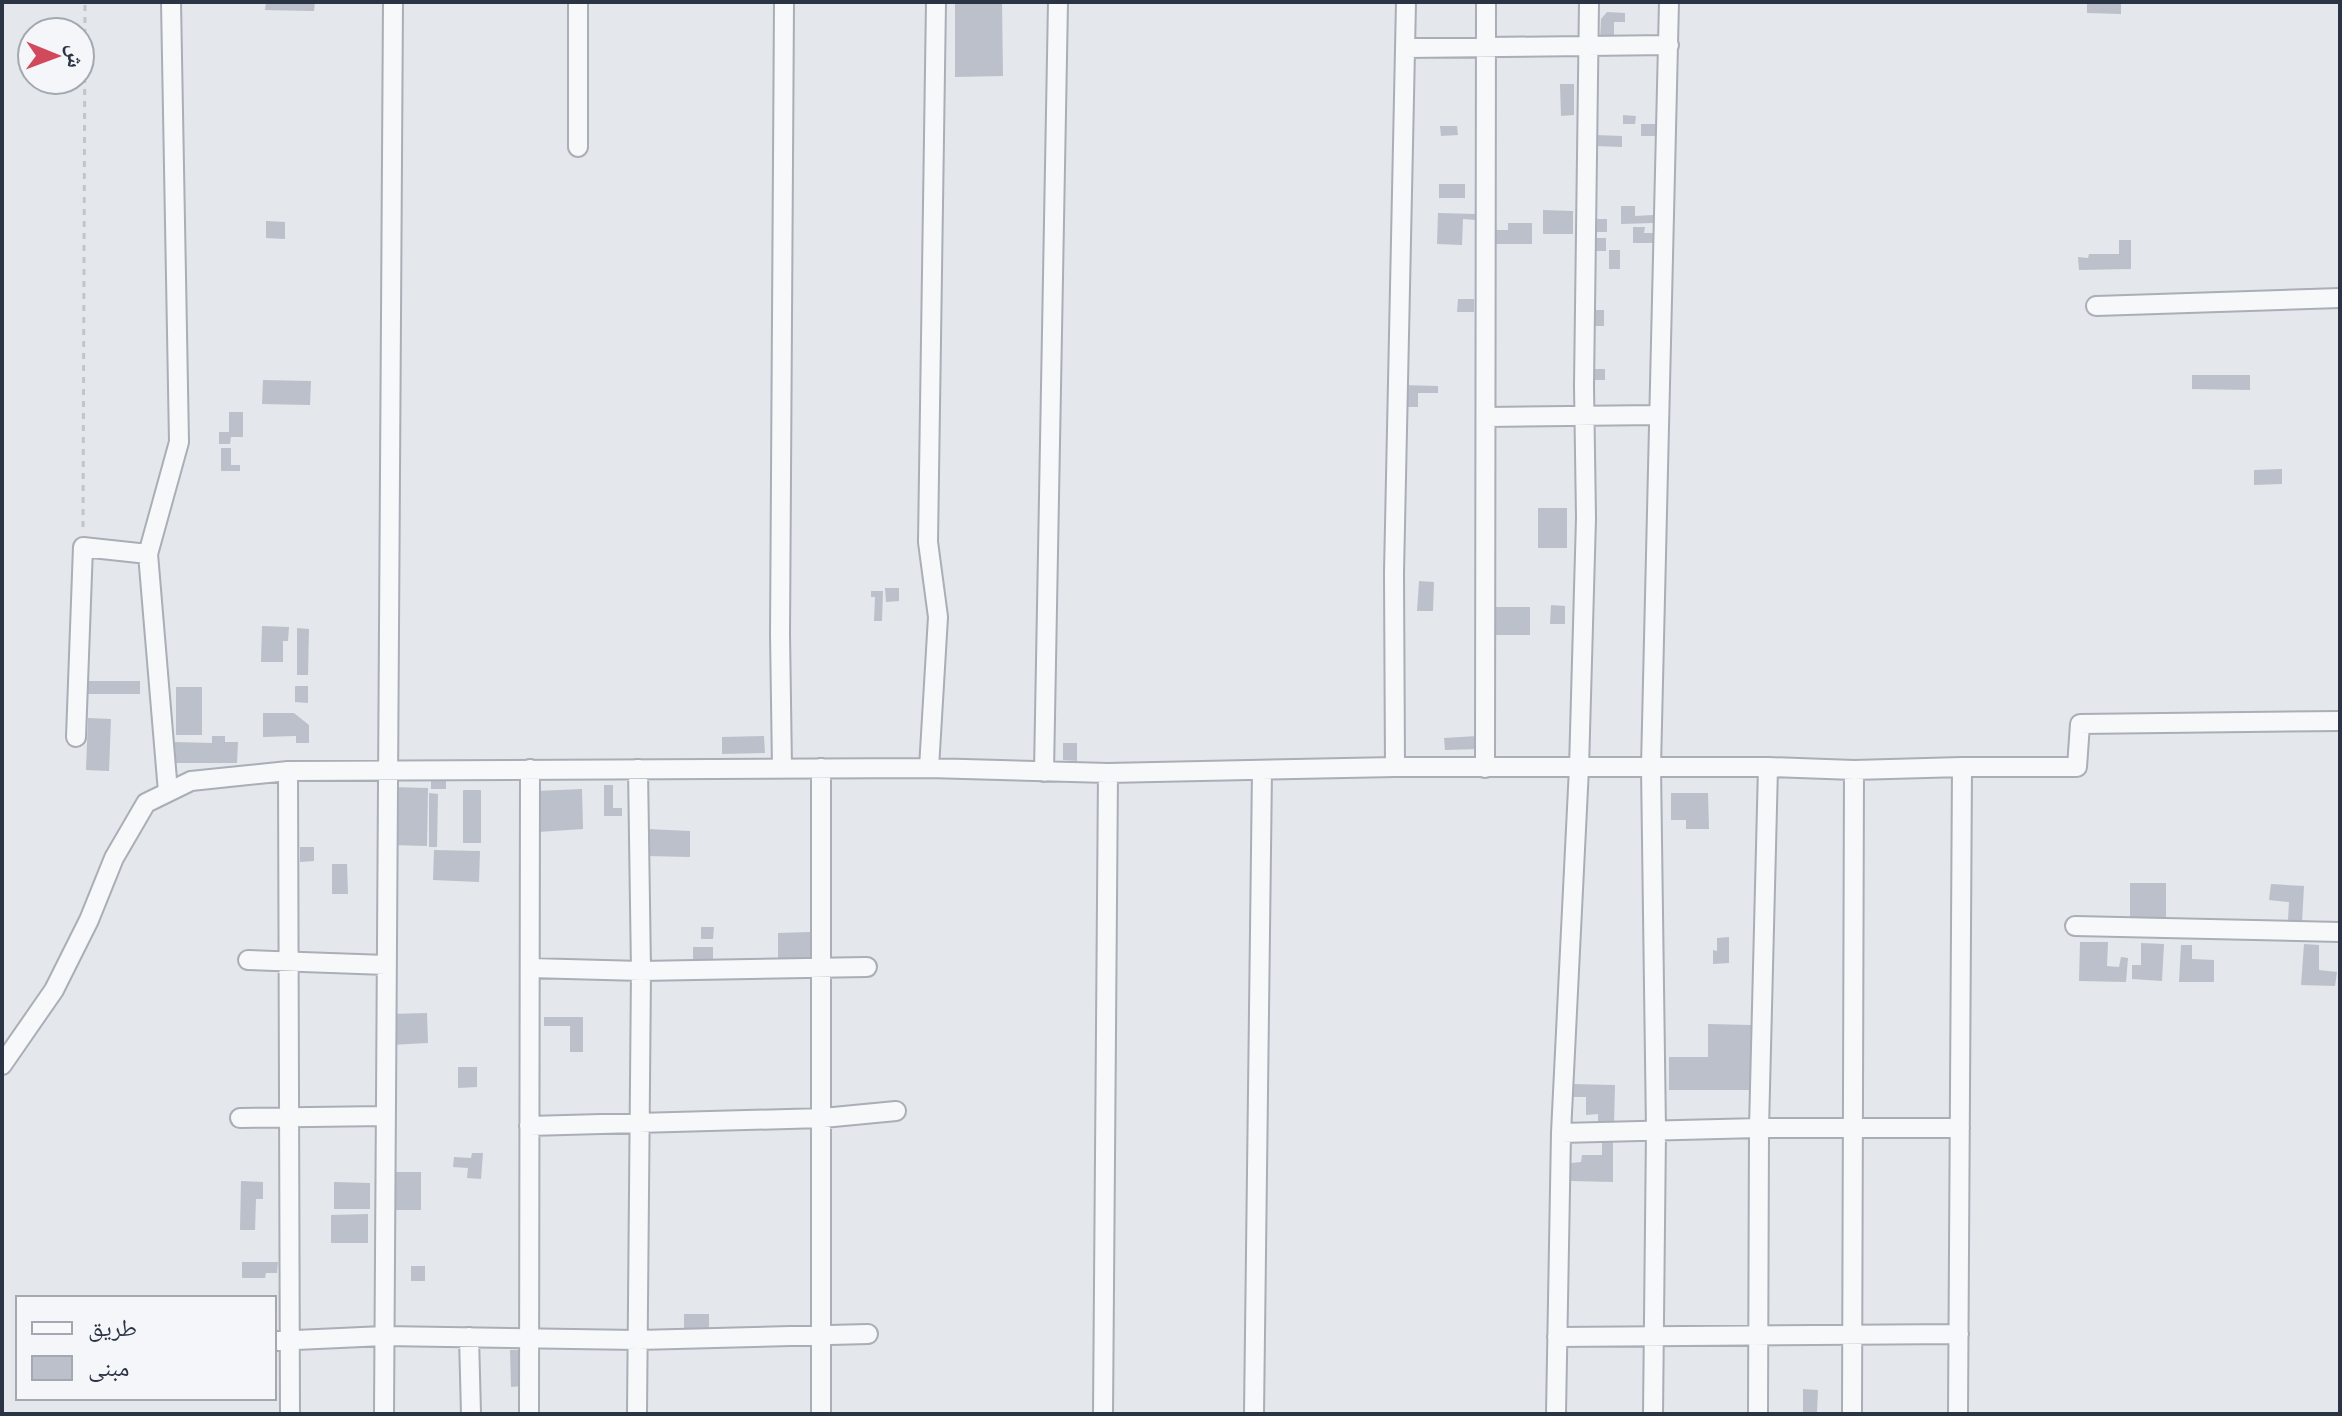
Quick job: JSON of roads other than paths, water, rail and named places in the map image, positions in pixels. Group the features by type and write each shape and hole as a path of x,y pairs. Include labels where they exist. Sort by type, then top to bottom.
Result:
{"street":[{"path":"168,792 148,554 179,442 171,2"},
{"path":"384,1414 393,2"},
{"path":"578,2 578,147"},
{"path":"782,768 780,571 784,2"},
{"path":"929,768 938,617 928,542 936,2"},
{"path":"1044,772 1058,2"},
{"path":"1395,767 1394,558 1406,2"},
{"path":"1485,768 1486,2"},
{"path":"1556,1414 1561,1133 1579,768 1586,518 1589,2"},
{"path":"1653,1414 1656,1131 1651,767 1669,2"},
{"path":"1405,48 1669,45"},
{"path":"2096,306 2340,298"},
{"path":"1486,417 1658,415"},
{"path":"76,737 83,547 148,554"},
{"path":"2,1065 54,990 89,920 114,858 146,803 191,781 288,771 387,770 929,768 1108,773 1395,767 1768,767 1854,770 2077,767 2080,724 2340,721"},
{"path":"1758,1414 1759,1128 1768,767"},
{"path":"1958,1414 1962,767"},
{"path":"821,768 821,1414"},
{"path":"529,1414 530,769"},
{"path":"637,1414 641,971 638,769"},
{"path":"1254,1414 1262,770"},
{"path":"1852,1414 1854,770"},
{"path":"288,771 289,1117 282,1341 290,1414"},
{"path":"1103,1414 1108,773"},
{"path":"2075,926 2340,932"},
{"path":"248,960 386,965"},
{"path":"530,968 641,971 867,967"},
{"path":"529,1126 823,1118 896,1111"},
{"path":"240,1118 385,1116"},
{"path":"1561,1133 1759,1128 1960,1128"},
{"path":"282,1341 384,1336 638,1340 868,1334"},
{"path":"1557,1337 1959,1334"},
{"path":"469,1337 471,1414"}]}
